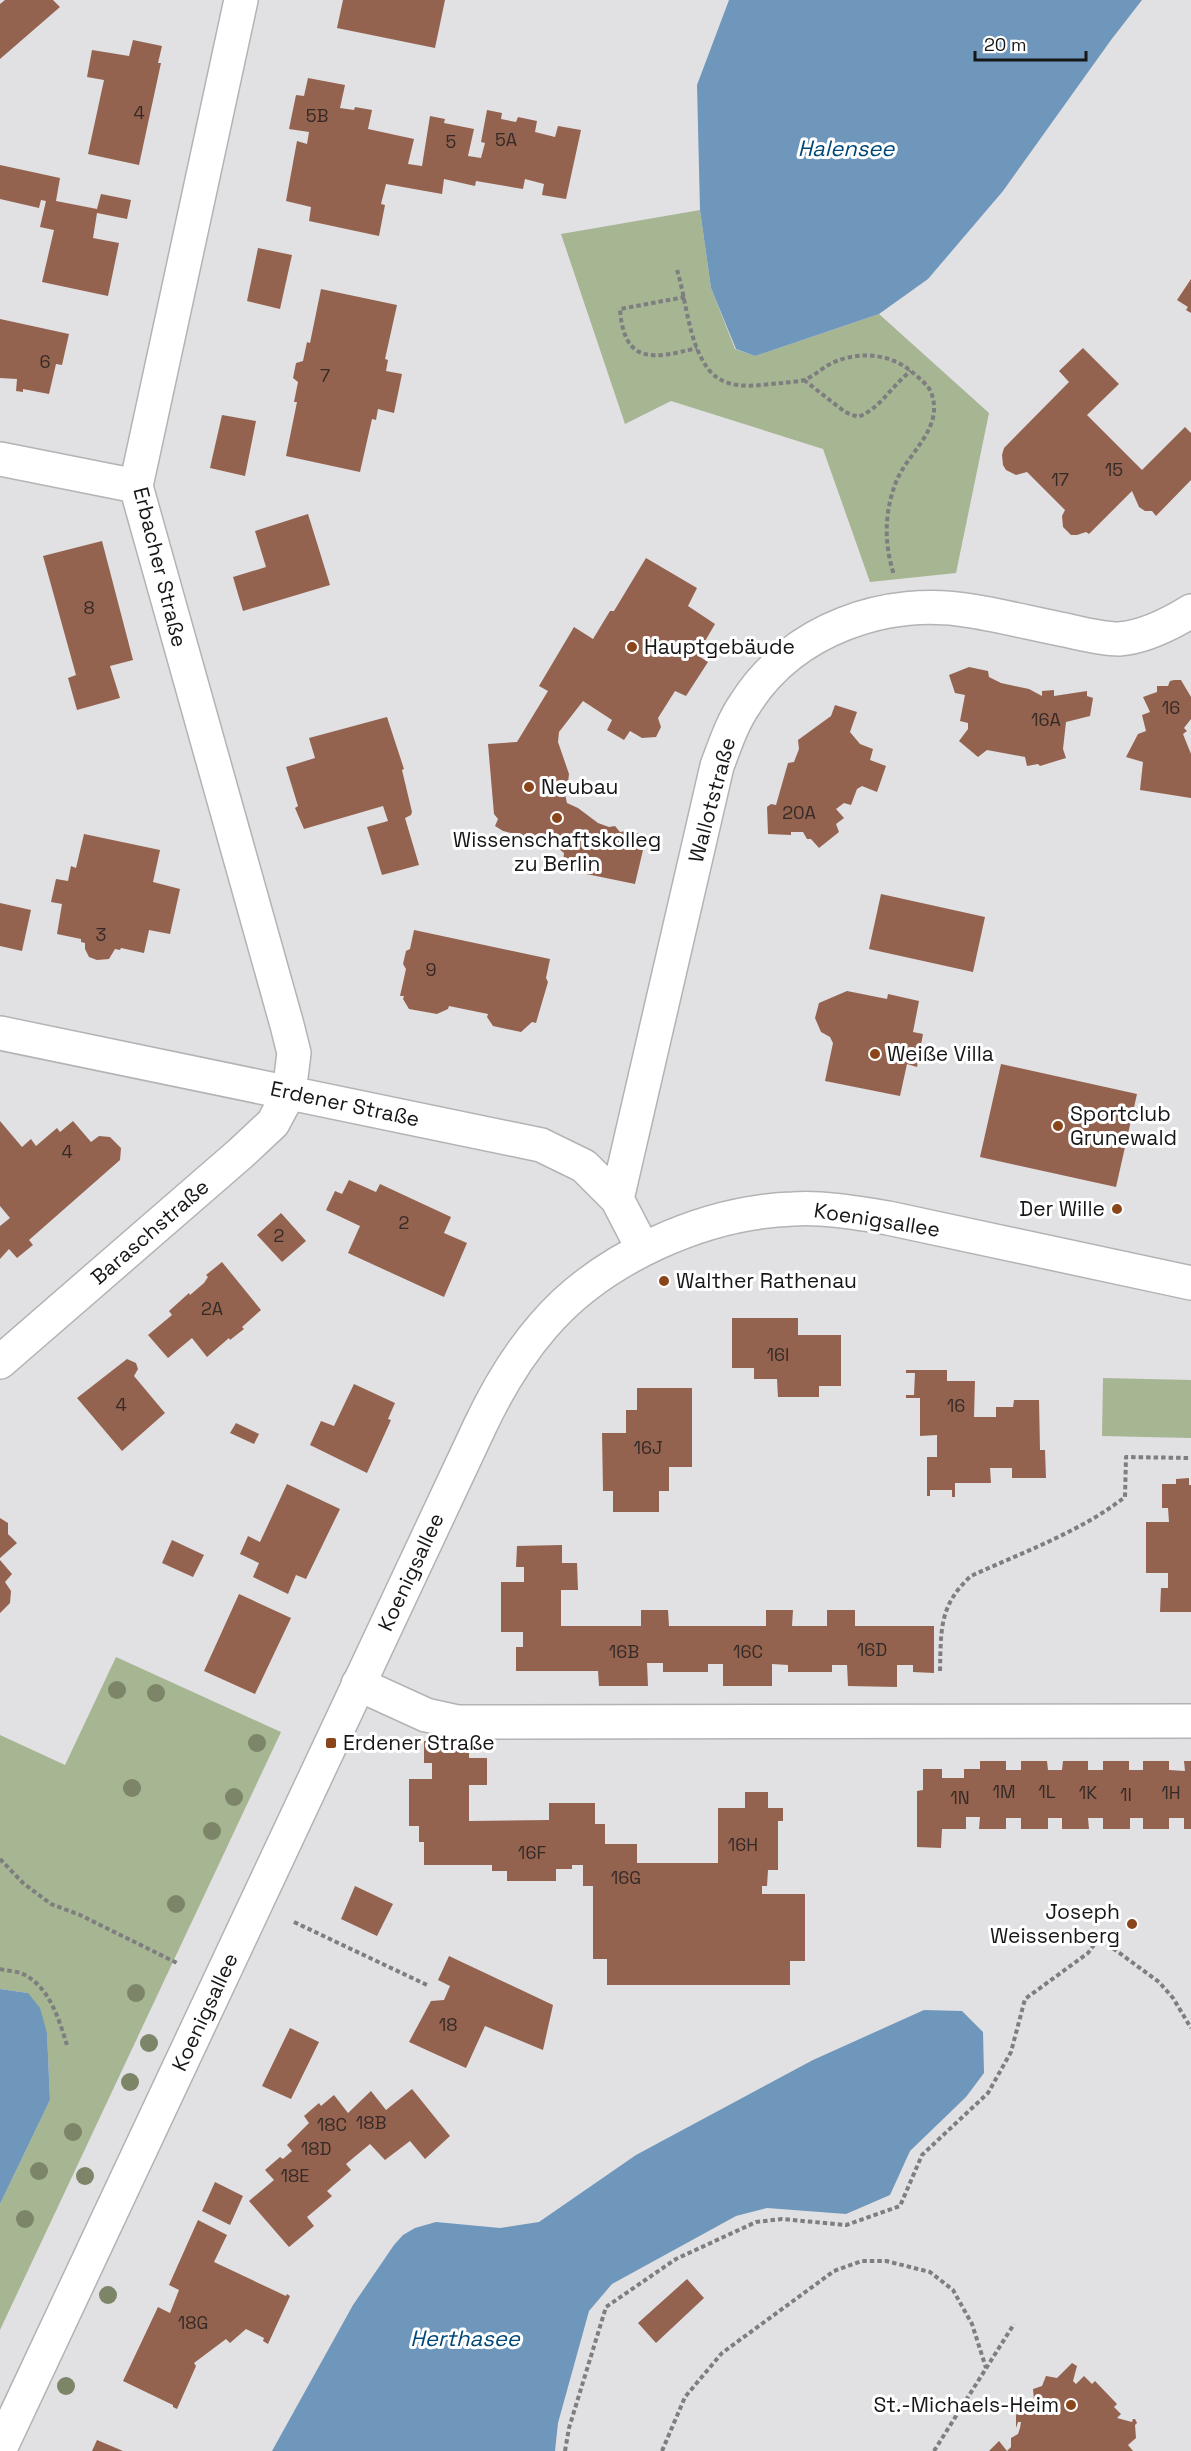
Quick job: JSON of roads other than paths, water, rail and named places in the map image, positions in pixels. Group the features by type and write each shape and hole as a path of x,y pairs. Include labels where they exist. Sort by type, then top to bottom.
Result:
{"street":[{"name":"Erbacher Straße","path":"241,0 136,486 287,1025 294,1053 289,1093"},
{"path":"0,459 136,486"},
{"name":"Wallotstraße","path":"616,1199 717,766 729,733 745,702 790,654 826,631 857,618 901,608 931,606 970,610 1088,635 1119,639 1146,633 1170,624 1191,611"},
{"name":"Erdener Straße","path":"0,1033 541,1145 584,1166 616,1199 643,1250"},
{"name":"Baraschstraße","path":"0,1362 249,1146 273,1123 289,1093"},
{"name":"Koenigsallee","path":"0,2449 495,1395 518,1358 544,1324 596,1277 678,1233 735,1217 793,1209 841,1211 888,1218 1191,1283"},
{"path":"358,1684 426,1715 458,1722 1191,1721"}],"water":[{"name":"Halensee","path":"729,0 1142,0 1003,191 928,279 879,314 755,356 736,349 711,288 700,210 697,85"},
{"path":"0,1989 28,1993 40,2008 47,2033 50,2100 0,2204"},
{"name":"Herthasee","path":"924,2010 962,2011 983,2032 984,2073 966,2097 910,2151 890,2195 846,2214 767,2208 736,2216 612,2284 589,2311 558,2423 555,2451 272,2451 353,2305 403,2235 415,2228 436,2222 500,2228 539,2222 636,2155 813,2060"}],"place":[{"name":"Hauptgebäude","path":"632,647"},
{"name":"Neubau","path":"529,787"},
{"name":"Wissenschaftskolleg zu Berlin","path":"557,818"},
{"name":"Weiße Villa","path":"875,1054"},
{"name":"Sportclub Grunewald","path":"1058,1126"},
{"name":"Der Wille","path":"1117,1209"},
{"name":"Walther Rathenau","path":"664,1281"},
{"name":"Erdener Straße","path":"331,1743"},
{"name":"Joseph Weissenberg","path":"1132,1924"},
{"name":"St.-Michaels-Heim","path":"1071,2405"}]}
